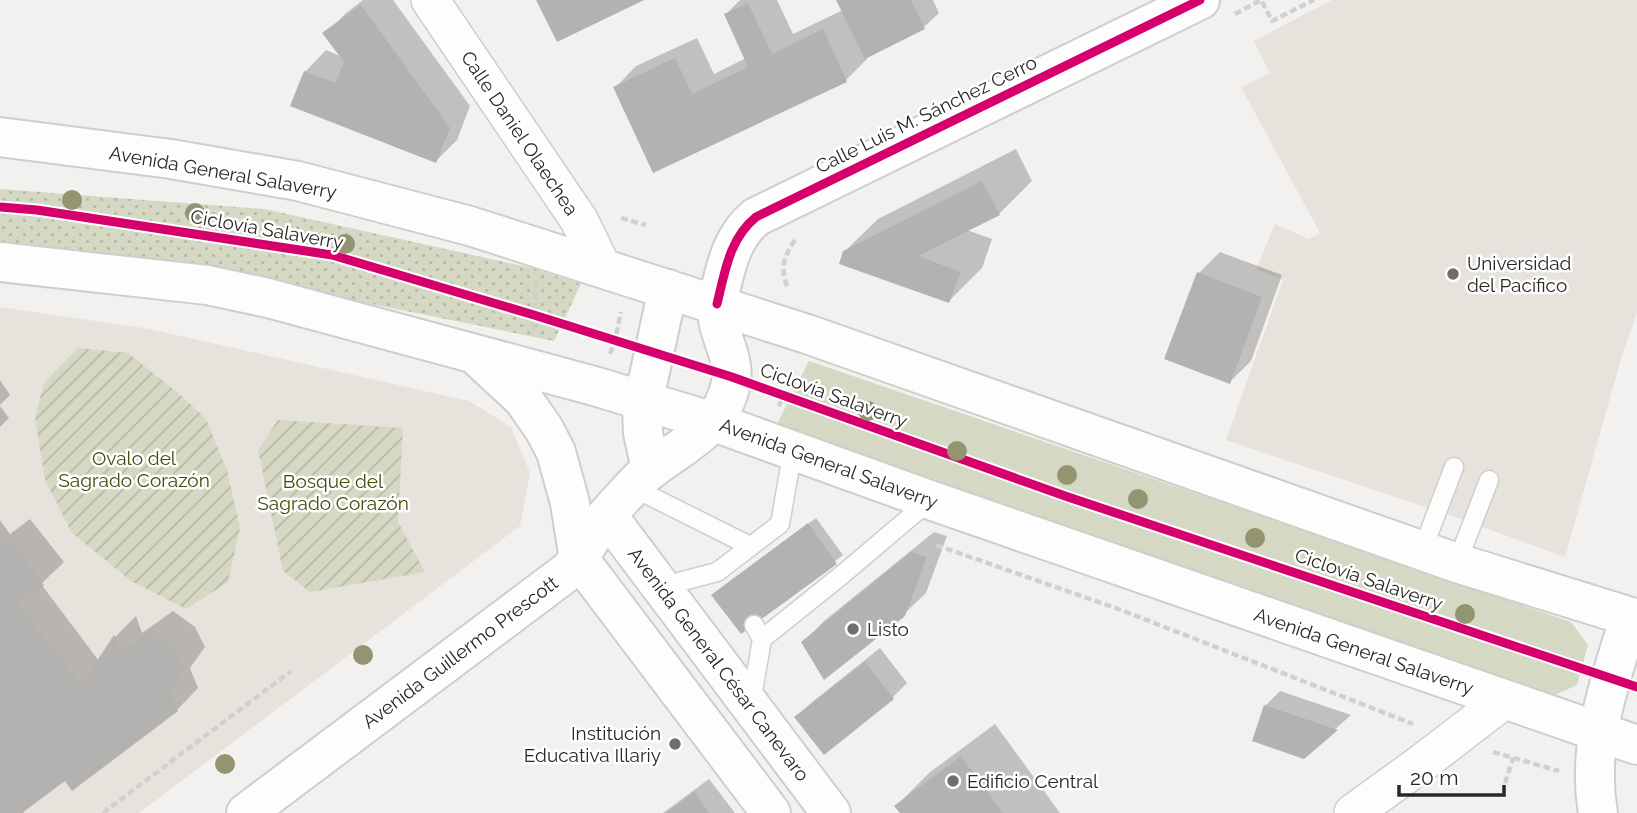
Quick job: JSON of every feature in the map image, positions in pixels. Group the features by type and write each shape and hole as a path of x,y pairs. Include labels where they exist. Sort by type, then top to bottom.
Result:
{"main road":[{"name":"Calle Luis M. Sánchez Cerro","path":"717,304 728,258 735,242 744,227 756,217 1199,0"},
{"name":"Avenida General Salaverry","path":"0,137 171,159 298,181 470,226 807,334 1439,557 1633,618"},
{"name":"Avenida General Salaverry","path":"0,262 207,285 280,301 643,400 793,449 930,500 1637,745"},
{"path":"642,478 643,400 668,289"},
{"path":"717,304 717,320 730,360 732,377"},
{"path":"475,355 514,388 544,429 563,474 579,559 771,813"},
{"name":"Avenida Guillermo Prescott","path":"246,813 567,572 579,559 607,515 642,478 714,422 727,396 732,377"},
{"name":"Avenida General César Canevaro","path":"607,515 831,813"},
{"path":"1596,797 1598,732 1611,677 1633,618"}],"street":[{"name":"Calle Daniel Olaechea","path":"430,0 579,220 603,269"},
{"path":"1353,813 1504,699"}],"lane":[{"path":"660,587 722,578 750,546 786,529 793,449"},
{"path":"1439,557 1454,467"},
{"path":"642,478 750,546"},
{"path":"1439,557 1489,480"},
{"path":"751,707 758,632 930,500"}],"path":[{"path":"1272,22 1314,0"},
{"path":"531,370 539,248"},
{"path":"606,363 622,309"},
{"path":"521,312 545,319"},
{"path":"604,337 653,351"},
{"path":"775,416 797,361"},
{"path":"894,530 1121,610 1397,717 1450,741 1513,758 1596,797"},
{"path":"103,813 292,671"},
{"path":"1505,783 1513,758"}],"shaded area":[{"name":"Universidad del Pacífico","path":"1332,0 1637,0 1637,313 1621,359 1565,557 1226,440 1283,280 1256,269 1275,224 1309,239 1320,233 1241,87 1270,73 1254,41"},
{"path":"0,307 150,329 469,401 511,427 530,473 520,526 139,813 0,813"}],"green space":[{"path":"0,189 264,209 532,268 581,284 554,341 233,276 0,248"},
{"name":"Ovalo del Sagrado Corazón","path":"78,348 128,353 206,419 227,470 240,528 228,582 186,609 131,581 72,533 45,480 35,417 44,383"},
{"path":"809,361 1571,622 1588,645 1577,685 1555,695 775,428"},
{"name":"Bosque del Sagrado Corazón","path":"278,420 403,428 398,522 425,572 310,592 283,571 258,450"}],"building":[{"path":"536,0 644,0 557,42"},
{"path":"836,0 911,0 925,29 865,59"},
{"path":"748,3 772,54 823,29 847,82 653,173 613,87 675,58 692,94 748,67 724,14"},
{"path":"361,5 450,128 436,163 290,106 304,71 335,83 344,62 322,33"},
{"path":"982,181 1000,215 918,256 961,272 949,303 839,264 843,251"},
{"path":"1197,272 1262,297 1230,384 1164,359"},
{"path":"808,523 837,564 741,634 711,595"},
{"path":"8,538 44,585 19,604 81,685 114,635 121,652 151,631 174,648 185,670 170,691 178,711 72,791 65,781 22,813 0,813 0,545"},
{"name":"Listo","path":"911,552 927,557 905,616 824,680 801,642"},
{"path":"865,662 894,699 824,755 794,717"},
{"path":"1264,705 1338,730 1304,759 1252,741"},
{"name":"Edificio Central","path":"961,756 1003,813 900,813 894,806"},
{"path":"694,792 709,813 666,813"}],"cycle path":[{"path":"717,304 734,246 756,217 1200,0"},
{"name":"Ciclovía Salaverry","path":"0,207 37,210 332,255 732,377 1068,497 1637,687"}],"place":[{"name":"Universidad del Pacífico","path":"1453,274"},
{"name":"Listo","path":"853,629"},
{"name":"Institución Educativa Illariy","path":"675,744"},
{"name":"Edificio Central","path":"953,781"}]}
